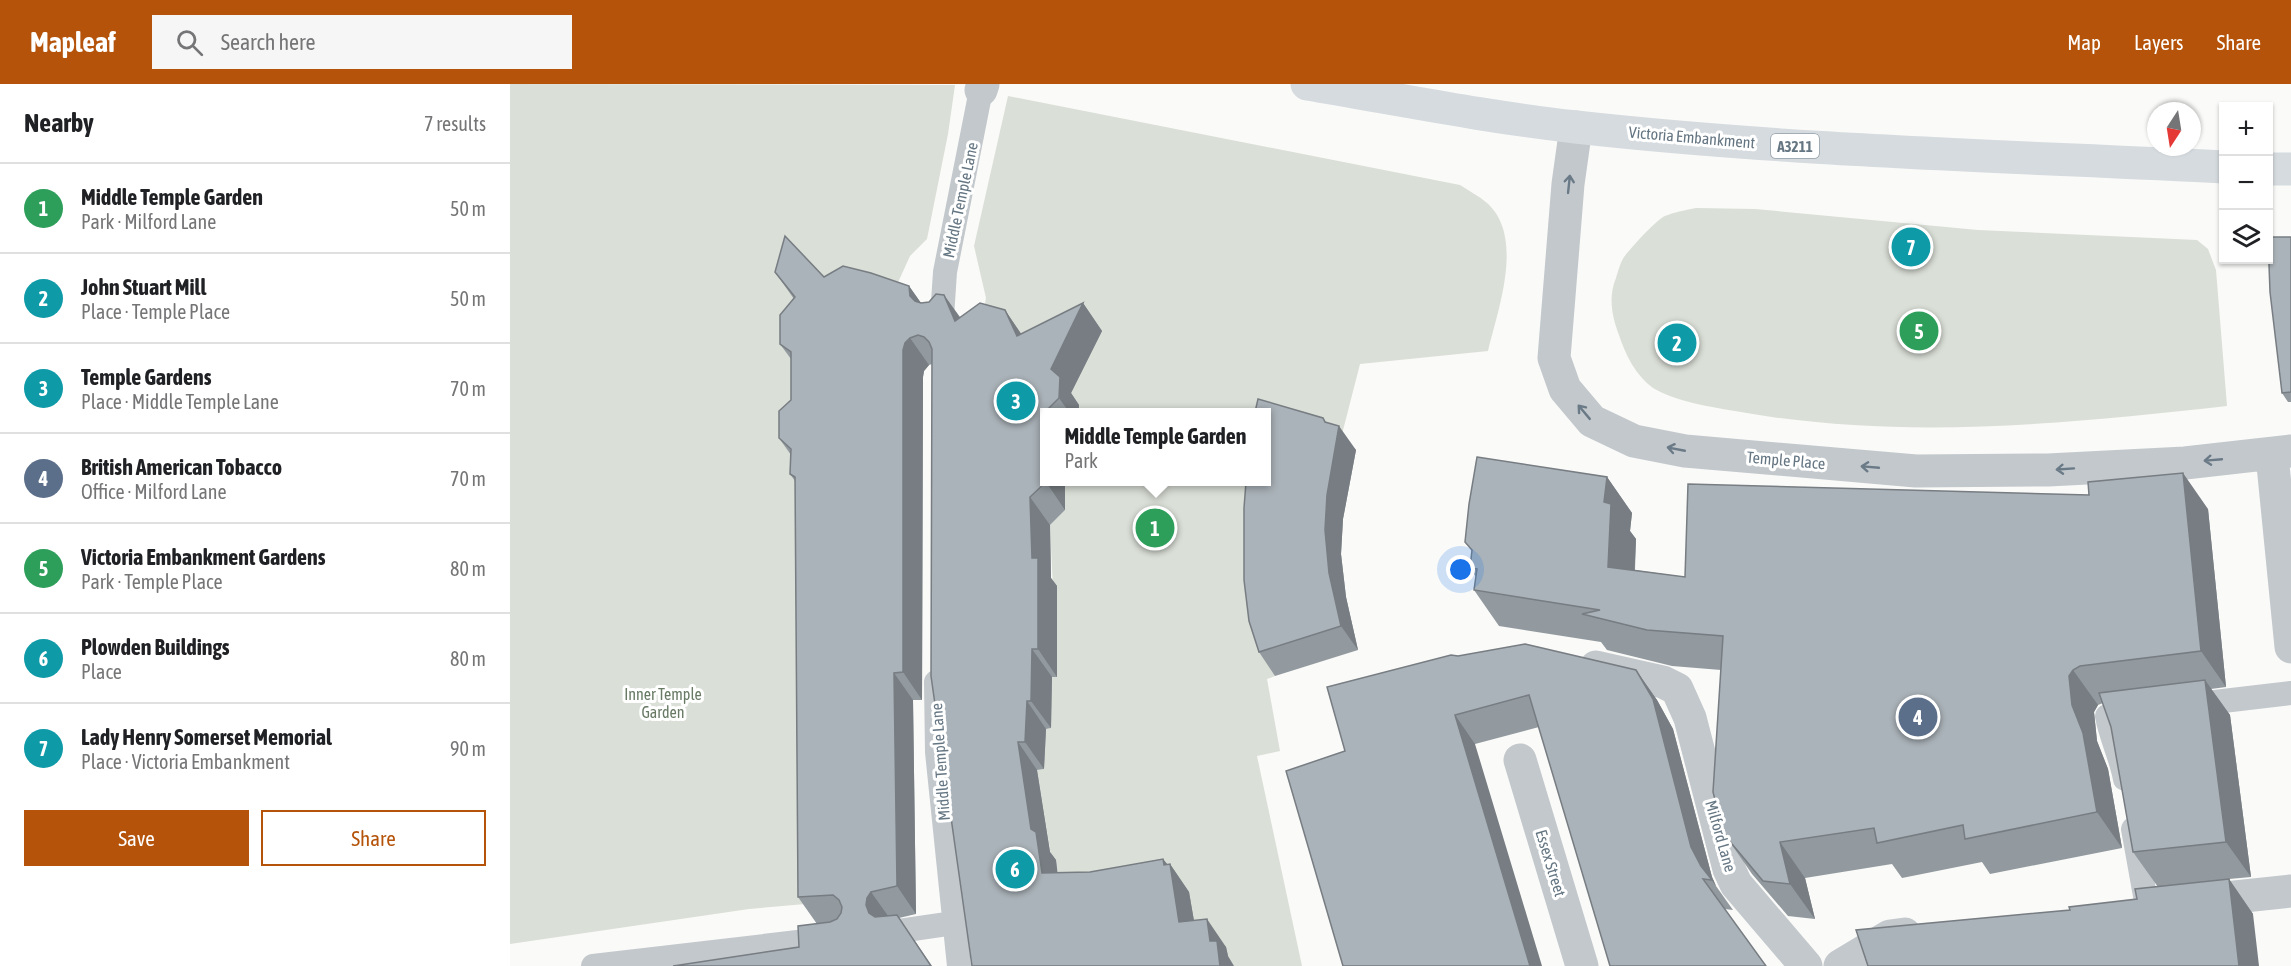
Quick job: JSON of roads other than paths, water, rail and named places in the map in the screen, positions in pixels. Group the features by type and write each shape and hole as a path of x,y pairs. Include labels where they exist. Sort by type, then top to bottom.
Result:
{"main road":[{"name":"Victoria Embankment","path":"1307,84 1459,111 1576,127 1796,146 2219,167"},
{"path":"2273,169 2291,169"}],"street":[{"name":"Temple Place","path":"1576,127 1568,184 1554,358 1565,389 1592,421 1634,441 1684,451 1916,471 2048,470 2185,463 2281,453"},
{"path":"2281,453 2291,647"},
{"name":"Milford Lane","path":"1567,660 1663,682 1677,689 1704,715 1729,869 1736,884 1806,966"},
{"name":"Essex Street","path":"1520,760 1582,966"},
{"path":"2132,908 2291,891"},
{"path":"1840,966 1890,936 1935,931"}],"lane":[{"name":"Middle Temple Lane","path":"942,317 945,272 982,87"},
{"name":"Middle Temple Lane","path":"935,657 937,752 959,966"},
{"path":"2132,908 2129,803 2122,765 2111,738 2107,716 2291,693"},
{"path":"899,930 954,923"},
{"path":"593,966 847,936"}],"place":[{"name":"Lady Henry Somerset Memorial","path":"1911,247"},
{"name":"Victoria Embankment Gardens","path":"1919,331"},
{"name":"John Stuart Mill","path":"1677,343"},
{"name":"Temple Gardens","path":"1016,401"},
{"name":"Middle Temple Garden","path":"1155,528"},
{"name":"British American Tobacco","path":"1918,717"},
{"name":"Plowden Buildings","path":"1015,869"}],"park label":[{"name":"Inner Temple Garden","path":"663,703"}]}
